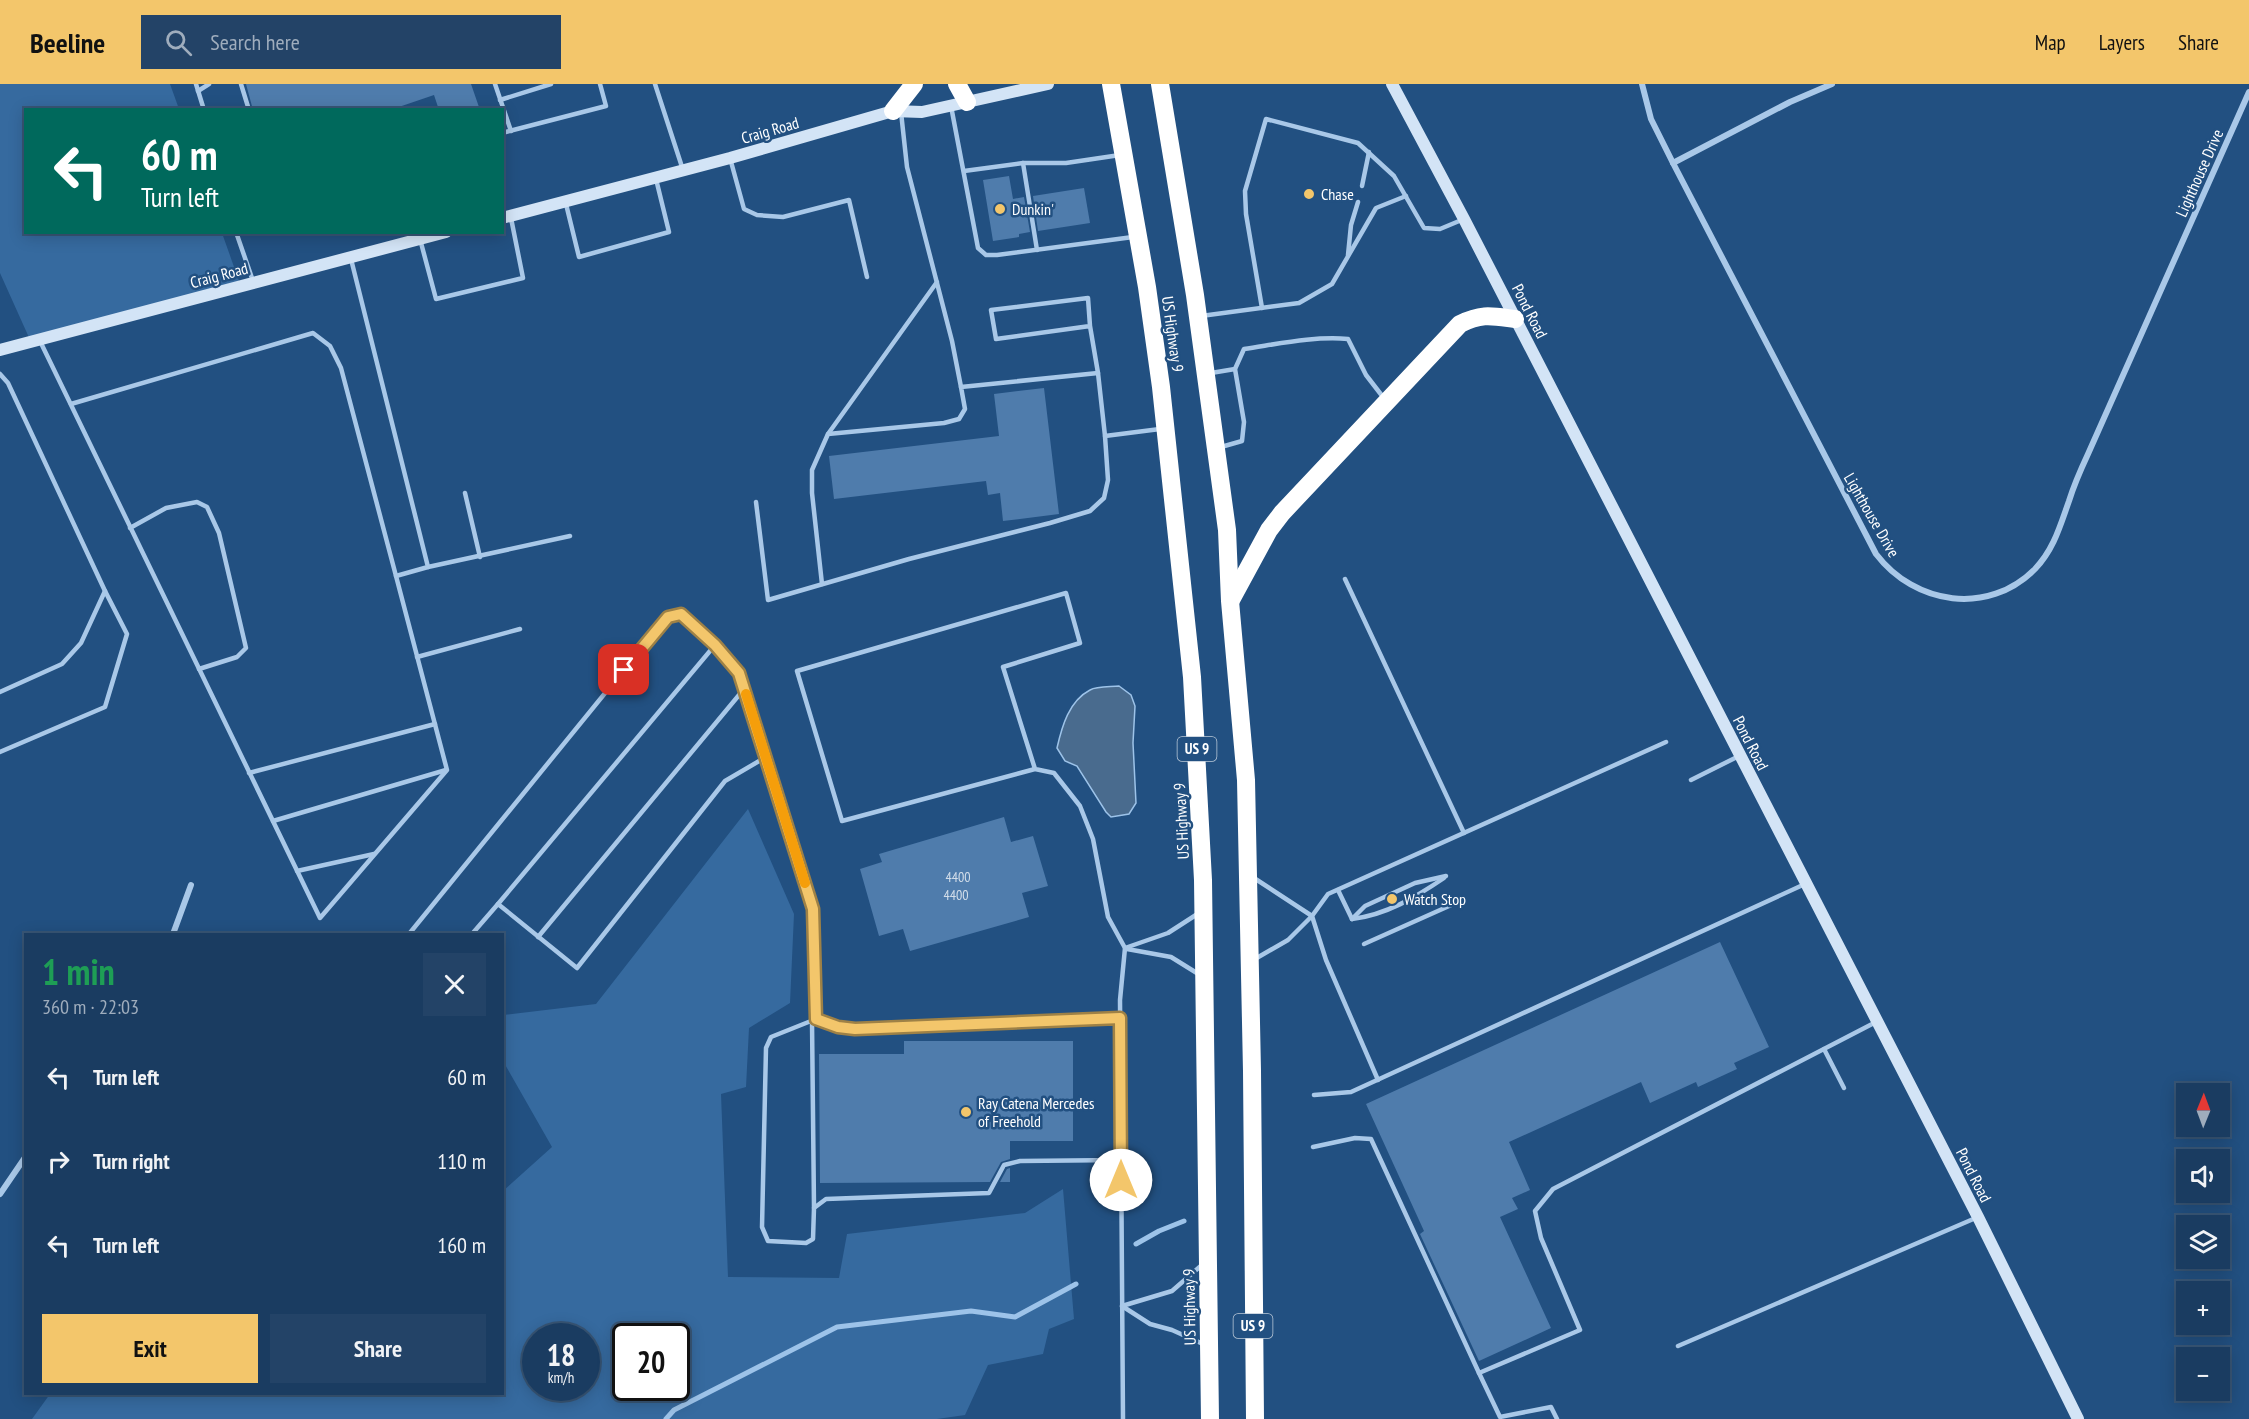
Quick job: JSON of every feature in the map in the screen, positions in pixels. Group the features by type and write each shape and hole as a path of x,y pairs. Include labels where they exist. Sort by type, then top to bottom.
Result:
{"highway":[{"path":"897,111 914,84"},
{"path":"957,84 959,104"},
{"name":"US Highway 9","path":"1111,84 1138,236 1166,429 1192,676 1204,910 1210,1419"},
{"name":"US Highway 9","path":"1160,84 1198,317 1227,530 1230,601 1246,780 1251,962 1255,1419"},
{"path":"1230,601 1275,522 1460,324 1474,316 1515,319"}],"main road":[{"name":"Craig Road","path":"507,217 897,111 922,112 1048,84"},
{"name":"Pond Road","path":"1392,84 1464,219 1978,1217 2078,1419"},
{"name":"Craig Road","path":"0,350 439,234"}],"street":[{"name":"Lighthouse Drive","path":"1642,84 1651,119 1876,554 1886,568 1904,582 1927,594 1943,598 1966,599 1991,595 2015,585 2033,571 2052,546 2080,472 2249,92"},
{"path":"1673,163 1790,102 1832,84"},
{"path":"174,933 191,885"},
{"path":"1,1191 24,1159"}],"lane":[{"path":"196,84 203,108"},
{"path":"198,91 209,84"},
{"path":"241,84 248,108"},
{"path":"495,84 503,108"},
{"path":"500,100 551,84"},
{"path":"504,133 606,106 600,84"},
{"path":"655,84 683,171"},
{"path":"959,104 964,171 978,248 986,255 1138,236"},
{"path":"504,111 511,131"},
{"path":"828,434 944,423 959,419 965,409 937,282 906,167 897,111"},
{"path":"1262,308 1246,214 1245,191 1266,120 1358,143 1394,176 1424,228 1440,229 1464,219"},
{"path":"1362,186 1369,152"},
{"path":"964,171 1023,163 1066,163 1124,154"},
{"path":"730,158 744,209 757,216 783,217 849,200 867,277"},
{"path":"1023,163 1037,250"},
{"path":"565,201 579,257 669,232 656,178"},
{"path":"1198,317 1299,303 1332,284 1376,208 1406,196"},
{"path":"1348,258 1351,225 1358,202"},
{"path":"420,239 436,299 523,278 507,217"},
{"path":"237,234 254,283"},
{"path":"351,258 428,567"},
{"path":"822,584 812,493 812,470 828,434 937,282"},
{"path":"756,502 768,600 909,558 1090,511 1104,498 1108,480 1105,436 1088,298 991,310 996,339 1090,326"},
{"path":"71,404 313,333 330,346 340,368 447,770"},
{"path":"39,339 320,918 447,770"},
{"path":"1216,448 1242,441 1244,422 1235,369 1244,350 1280,343 1348,339 1366,375 1387,402"},
{"path":"1206,374 1235,369"},
{"path":"961,387 1098,373"},
{"path":"0,374 8,383 127,634 105,707 0,752"},
{"path":"1105,436 1166,429"},
{"path":"465,493 480,557"},
{"path":"130,528 166,508 197,502 207,507 219,533 246,648 237,657 199,669"},
{"path":"396,576 570,536"},
{"path":"1345,579 1464,833"},
{"path":"0,692 62,664 81,643 105,591"},
{"path":"1035,769 1003,668 1080,643 1066,593 796,671 842,821 1035,769 1054,773 1080,806 1093,839 1108,917 1125,948 1120,1018 1123,1419"},
{"path":"410,933 668,617 681,614 715,645 739,673 813,909 814,1020 813,1239 807,1243 768,1241 762,1227 766,1048 771,1037 814,1020 855,1029 1120,1018"},
{"path":"417,657 520,629"},
{"path":"473,933 715,645"},
{"path":"538,937 744,689"},
{"path":"249,773 435,724"},
{"path":"1251,962 1288,940 1312,916 1328,894 1666,742"},
{"path":"1691,780 1739,756"},
{"path":"498,904 577,968 725,781 765,757"},
{"path":"273,821 447,770"},
{"path":"297,871 375,854"},
{"path":"1249,874 1312,916 1326,960 1378,1080"},
{"path":"1446,876 1427,890 1395,906 1369,917 1352,919 1365,906 1415,884 1446,876"},
{"path":"1314,1095 1351,1092 1806,884"},
{"path":"1338,890 1352,919"},
{"path":"1364,944 1458,902"},
{"path":"1125,948 1168,933 1204,910"},
{"path":"1125,948 1171,957 1204,978"},
{"path":"1479,1373 1580,1330 1540,1238 1535,1211 1553,1189 1876,1022"},
{"path":"1824,1049 1844,1088"},
{"path":"1313,1147 1355,1138 1371,1139 1500,1417 1551,1407 1557,1419"},
{"path":"814,1208 826,1199 989,1193 1004,1166 1020,1161 1121,1160"},
{"path":"1678,1346 1978,1217"},
{"path":"1122,1306 1172,1291 1208,1260"},
{"path":"1122,1306 1150,1324 1172,1330 1209,1347"}],"shaded area":[{"path":"0,84 170,84 179,108 24,108 24,234 222,234 239,281 31,342 0,273"},
{"path":"1119,686 1131,695 1135,706 1133,743 1136,803 1129,814 1111,817 1077,766 1065,761 1057,748 1064,723 1072,707 1083,695 1100,687"},
{"path":"748,809 794,914 790,1003 749,1028 746,1087 721,1094 728,1277 839,1278 847,1234 1025,1213 1063,1189 1074,1319 1049,1329 1043,1354 988,1365 965,1415 937,1419 32,1419 49,1395 504,1395 504,1190 552,1147 504,1063 504,1015 596,1004"}],"building":[{"path":"246,84 471,84 479,108 438,108 434,95 396,108 252,108"},
{"path":"1009,176 1013,199 1024,197 1030,232 1019,234 1019,237 993,241 983,180"},
{"path":"1084,188 1090,223 1038,231 1033,196"},
{"path":"1044,388 1059,514 1003,521 1000,493 988,495 986,481 834,499 829,456 999,436 994,394"},
{"path":"1004,817 1011,842 1033,836 1048,886 1022,893 1029,917 910,951 903,929 879,936 860,869 882,862 879,854"},
{"path":"1720,942 1769,1047 1734,1063 1737,1069 1698,1087 1696,1082 1650,1103 1641,1082 1509,1142 1530,1190 1512,1198 1518,1209 1500,1217 1551,1328 1479,1361 1420,1234 1424,1231 1366,1104"},
{"path":"904,1041 1073,1041 1073,1141 1010,1141 1010,1159 1001,1162 990,1182 820,1183 819,1054 904,1054"},
{"path":"1010,1168 1010,1182 1000,1182 1007,1169"}],"waterway":[{"path":"1136,1244 1184,1221"},
{"path":"666,1419 674,1410 837,1327 971,1311 1015,1317 1076,1284"}],"slow traffic":[{"path":"746,694 805,883"}],"place":[{"name":"Chase","path":"1309,194"},
{"name":"Dunkin'","path":"1000,209"},
{"name":"Watch Stop","path":"1392,899"},
{"name":"Ray Catena Mercedes of Freehold","path":"966,1112"}],"route":[{"path":"624,670 668,617 681,614 715,645 739,673 813,909 816,1019 838,1027 855,1029 1120,1018 1121,1180"}]}
